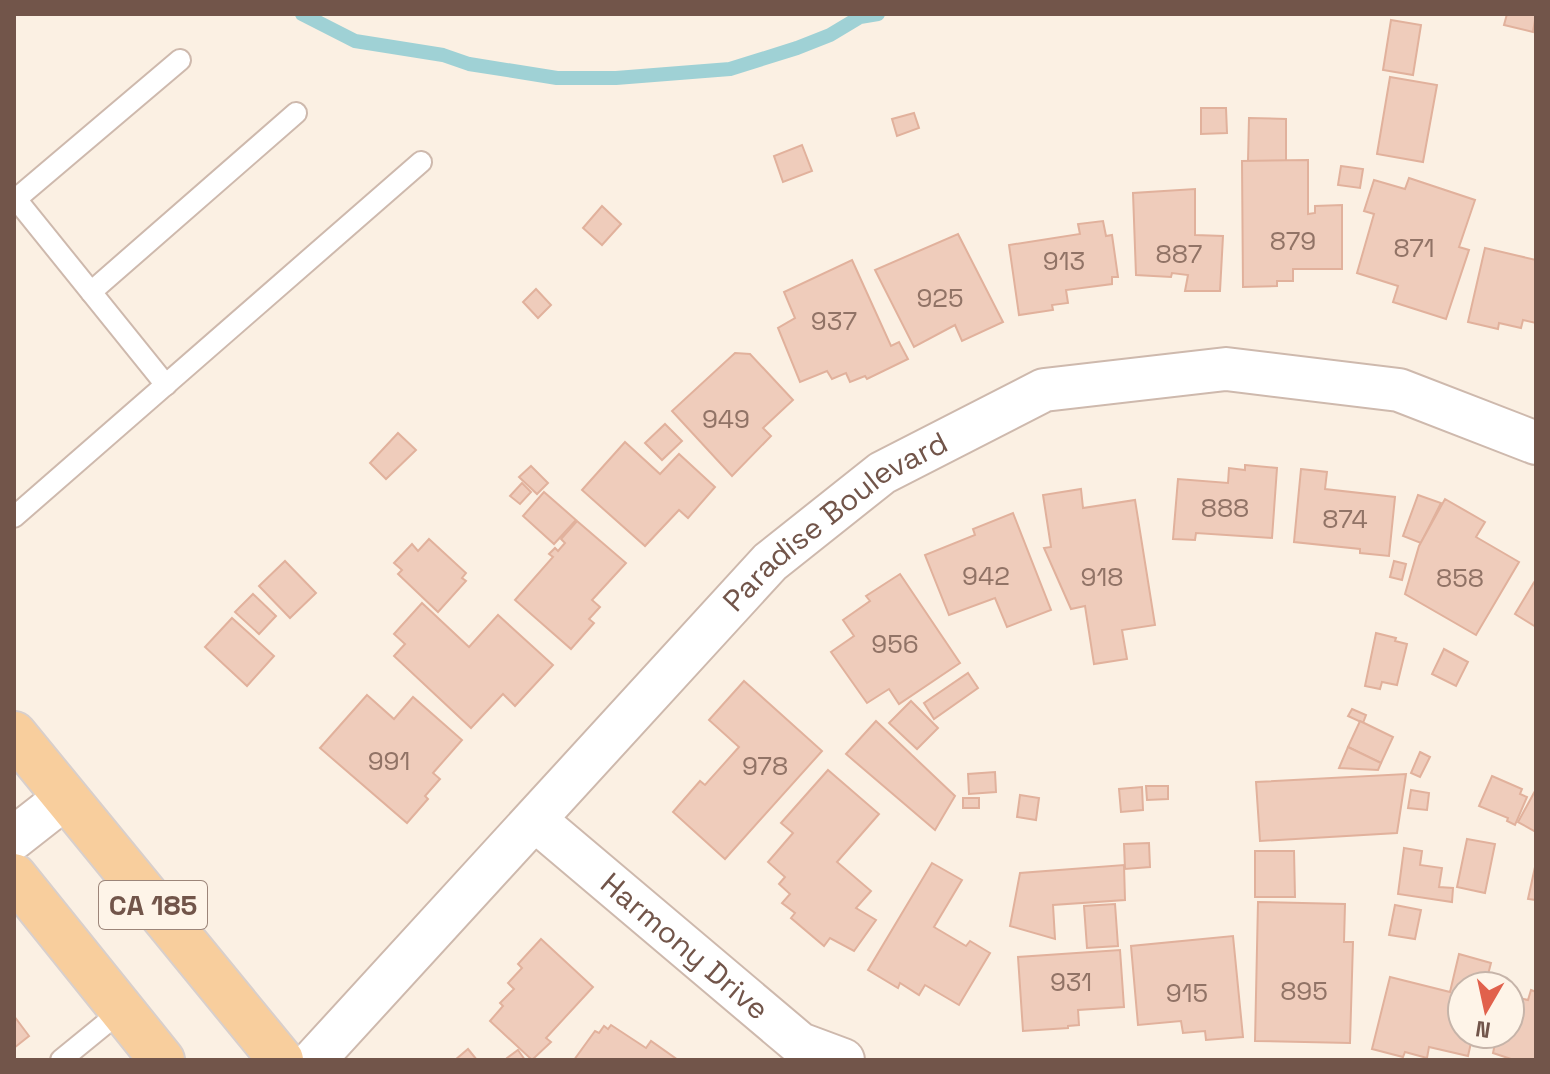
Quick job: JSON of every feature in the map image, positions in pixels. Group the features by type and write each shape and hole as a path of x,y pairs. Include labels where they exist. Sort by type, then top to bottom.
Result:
{"main road":[{"name":"CA 185","path":"14,734 281,1060"},
{"name":"CA 185","path":"14,876 162,1060"}],"street":[{"name":"Paradise Boulevard","path":"314,1060 770,562 882,473 1044,390 1226,369 1399,390 1536,443"},
{"path":"14,838 65,798"},
{"name":"Harmony Drive","path":"535,820 800,1044 843,1060"}],"lane":[{"path":"166,385 16,199 180,60"},
{"path":"91,292 296,113"},
{"path":"14,517 421,162"},
{"path":"61,1060 121,1011"}],"building":[{"path":"1507,14 1536,14 1533,32 1504,25"},
{"path":"1391,20 1421,25 1413,75 1383,70"},
{"path":"1390,77 1437,85 1423,162 1377,154"},
{"path":"1201,108 1226,108 1227,133 1201,134"},
{"path":"914,113 919,128 897,136 892,119"},
{"path":"1249,118 1286,119 1286,161 1248,161"},
{"path":"802,145 812,171 783,182 774,156"},
{"path":"1308,160 1308,214 1315,213 1315,206 1342,205 1342,269 1293,269 1293,281 1277,281 1277,286 1243,287 1242,161"},
{"path":"1341,166 1363,169 1360,188 1338,185"},
{"path":"1409,178 1475,200 1459,247 1469,250 1446,319 1393,302 1398,286 1357,273 1374,214 1364,211 1374,180 1405,189"},
{"path":"1195,189 1195,235 1223,236 1220,291 1185,291 1188,275 1136,275 1133,193"},
{"path":"602,206 621,224 602,245 583,228"},
{"path":"1103,221 1106,236 1112,235 1118,277 1112,277 1112,284 1066,290 1068,303 1052,305 1053,310 1019,315 1009,245 1080,234 1078,224"},
{"path":"958,234 1003,322 962,341 955,325 914,347 875,270"},
{"path":"1485,248 1536,260 1536,323 1523,320 1521,328 1499,323 1498,329 1468,322"},
{"path":"852,260 891,346 899,342 908,359 867,379 865,376 850,382 846,373 832,379 827,371 800,382 778,328 795,318 784,292"},
{"path":"536,289 551,305 538,318 523,302"},
{"path":"735,353 750,354 793,400 763,428 771,436 732,476 672,411"},
{"path":"665,424 682,441 662,460 645,443"},
{"path":"398,433 416,450 386,479 370,463"},
{"path":"625,442 660,474 679,454 715,487 688,518 679,510 645,546 582,490"},
{"path":"1245,465 1277,468 1272,538 1196,533 1195,540 1173,539 1178,479 1228,483 1229,468 1245,470"},
{"path":"531,466 548,483 537,494 519,477"},
{"path":"1301,469 1327,472 1325,489 1395,497 1389,556 1360,553 1360,549 1294,542"},
{"path":"522,483 531,492 520,504 510,496"},
{"path":"1081,489 1083,508 1135,500 1155,625 1122,630 1127,659 1094,664 1085,606 1071,609 1044,548 1051,547 1043,495"},
{"path":"544,492 576,520 554,544 523,516"},
{"path":"1418,495 1441,503 1421,543 1403,536"},
{"path":"1445,499 1485,522 1476,537 1519,562 1476,635 1405,594 1419,546"},
{"path":"1013,513 1051,610 1007,627 995,598 949,615 925,555 975,535 973,529"},
{"path":"577,521 626,563 592,600 600,607 589,619 594,623 571,649 515,600 553,557 549,554 555,548 558,551 565,543 561,539"},
{"path":"429,539 466,573 462,578 466,581 438,612 398,574 402,570 394,563 412,544 418,551"},
{"path":"285,561 316,593 290,618 259,586"},
{"path":"1394,561 1406,564 1402,580 1390,577"},
{"path":"900,574 960,663 899,704 889,689 867,703 831,652 854,636 843,620 870,601 866,596"},
{"path":"1536,579 1536,627 1515,614"},
{"path":"253,594 276,616 259,634 235,612"},
{"path":"422,603 469,647 498,615 553,665 515,706 503,694 471,728 394,656 405,644 394,634"},
{"path":"232,618 274,656 247,686 205,647"},
{"path":"1376,633 1407,644 1397,685 1382,682 1380,689 1365,686"},
{"path":"1444,649 1468,662 1456,686 1432,674"},
{"path":"968,673 978,688 934,719 924,703"},
{"path":"744,681 822,751 725,859 673,812 700,781 705,785 739,747 709,720"},
{"path":"367,695 394,719 413,697 462,740 433,773 440,779 425,796 428,799 407,823 320,748"},
{"path":"911,701 938,728 917,749 889,723"},
{"path":"1352,709 1366,715 1363,723 1348,716"},
{"path":"876,721 955,796 935,830 846,754"},
{"path":"1360,721 1393,737 1381,763 1348,747"},
{"path":"1348,747 1381,763 1378,770 1339,768"},
{"path":"1420,752 1430,757 1420,777 1411,773"},
{"path":"828,770 879,814 837,862 871,891 856,908 876,920 854,951 830,938 824,946 791,918 795,913 782,903 790,894 779,884 785,877 768,862 793,833 781,823"},
{"path":"995,772 996,792 969,794 968,774"},
{"path":"1406,774 1397,833 1260,841 1256,782"},
{"path":"1492,776 1522,789 1520,794 1527,797 1515,825 1507,821 1508,818 1479,806"},
{"path":"1146,786 1168,786 1168,799 1147,800"},
{"path":"1142,787 1143,810 1121,812 1119,789"},
{"path":"1411,790 1429,793 1427,810 1408,808"},
{"path":"1536,792 1536,832 1518,822"},
{"path":"1020,795 1039,798 1036,820 1017,817"},
{"path":"963,798 979,798 979,808 963,808"},
{"path":"1467,839 1495,844 1485,893 1457,887"},
{"path":"1149,843 1150,867 1125,869 1124,844"},
{"path":"1404,848 1422,851 1420,865 1442,868 1439,887 1453,888 1452,902 1398,894"},
{"path":"1255,851 1294,851 1295,897 1255,897"},
{"path":"932,863 962,880 934,927 966,946 970,941 990,953 959,1005 925,985 919,995 900,983 898,988 868,970"},
{"path":"1124,865 1125,900 1053,905 1055,939 1010,926 1020,873"},
{"path":"1536,867 1536,900 1528,899"},
{"path":"1258,902 1345,904 1344,942 1353,942 1350,1043 1255,1041"},
{"path":"1115,904 1118,946 1087,948 1084,906"},
{"path":"1395,905 1421,910 1415,939 1389,935"},
{"path":"1233,936 1243,1037 1206,1040 1205,1031 1183,1033 1181,1021 1138,1025 1131,946"},
{"path":"541,939 593,987 546,1038 551,1042 532,1060 490,1021 503,1006 500,1003 514,989 508,983 522,968 518,964"},
{"path":"1120,950 1124,1007 1078,1010 1079,1025 1023,1031 1018,957"},
{"path":"1459,954 1491,963 1489,970 1455,970"},
{"path":"1390,977 1446,991 1446,1050 1469,1050 1468,1056 1429,1047 1427,1058 1405,1052 1403,1057 1372,1049"},
{"path":"1531,990 1536,992 1536,1060 1514,1060 1493,1053 1494,1050 1526,1050"},
{"path":"14,1016 29,1036 14,1048"},
{"path":"611,1025 646,1048 651,1041 678,1060 574,1060 595,1031 599,1033 604,1026 608,1029"},
{"path":"468,1049 477,1060 455,1060"},
{"path":"518,1050 525,1060 508,1060 507,1058"}],"waterway":[{"path":"302,14 355,41 557,78 616,78 730,69 797,48 830,35 860,17 878,14"}]}
